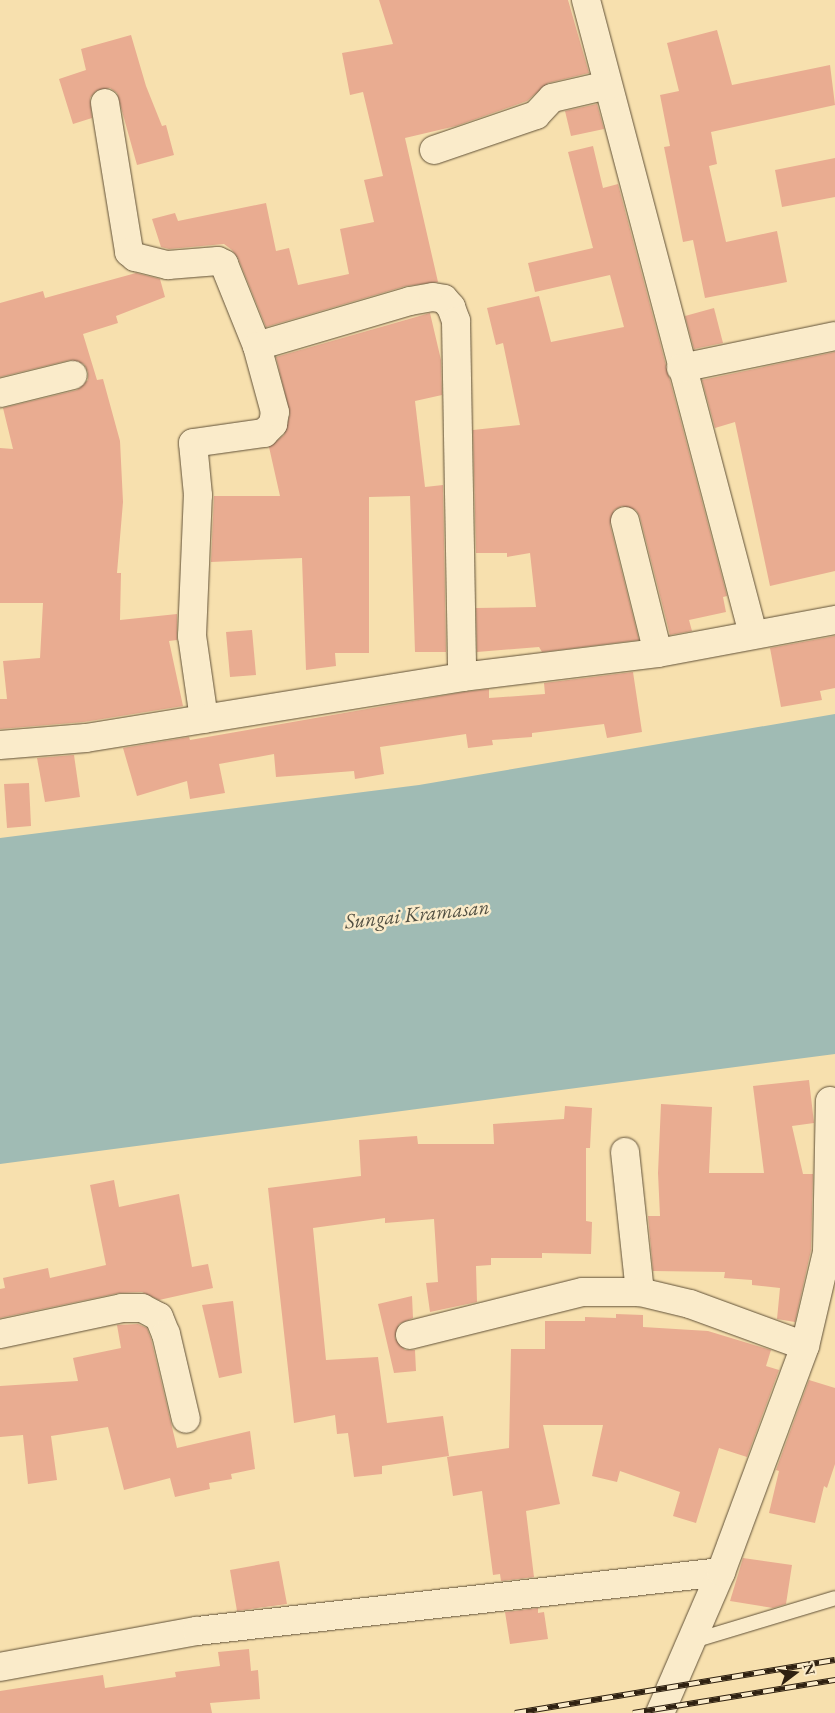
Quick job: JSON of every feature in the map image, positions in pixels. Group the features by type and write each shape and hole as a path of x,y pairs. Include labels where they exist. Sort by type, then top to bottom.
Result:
{"street":[{"path":"586,0 681,368 753,634"},
{"path":"434,150 536,115 552,98 608,84"},
{"path":"105,103 129,252 134,256 168,265 218,261 224,264 257,346 275,412 273,424 264,433 193,443 198,495 192,636 204,719"},
{"path":"257,346 410,301 433,297 444,299 451,307 456,321 462,677"},
{"path":"681,368 835,336"},
{"path":"0,392 73,375"},
{"path":"625,521 658,653"},
{"path":"0,745 86,738 462,677 658,653 835,620"},
{"path":"660,1713 693,1641 721,1572 805,1346 827,1252 830,1101"},
{"path":"625,1152 640,1292"},
{"path":"410,1335 583,1292 640,1292 690,1304 805,1346"},
{"path":"0,1334 122,1308 142,1308 159,1317 166,1334 186,1419"},
{"path":"0,1667 197,1631 721,1572"}],"lane":[{"path":"693,1641 835,1598"}],"water":[{"name":"Sungai Kramasan","path":"835,714 835,1054 0,1164 0,838 419,785"}],"building":[{"path":"379,0 568,0 589,73 548,83 527,101 456,126 405,138 438,282 406,286 266,327 238,258 232,250 224,244 169,249 161,247 152,219 175,213 178,221 266,203 276,251 289,248 298,285 349,274 340,229 374,222 364,180 383,176 363,92 350,95 342,53 393,44"},
{"path":"717,30 732,85 830,65 835,105 711,132 717,164 709,166 726,242 777,231 787,282 705,298 693,240 683,242 664,147 670,146 660,95 679,91 667,43"},
{"path":"131,35 146,86 162,126 166,125 174,155 137,165 117,93 110,88 96,91 90,98 92,118 73,124 59,79 86,70 81,49"},
{"path":"597,104 604,129 571,136 565,111"},
{"path":"593,146 603,188 618,184 727,596 723,597 726,612 689,620 692,631 670,635 640,517 636,510 622,506 614,510 610,525 639,640 542,652 539,647 477,652 476,608 536,607 530,553 507,557 507,553 476,553 473,430 520,425 503,343 496,345 487,308 539,296 551,342 624,327 610,275 535,292 528,263 593,248 568,152"},
{"path":"835,158 835,197 782,207 775,170"},
{"path":"136,273 160,279 165,297 116,316 118,323 83,334 97,380 103,379 120,441 123,502 117,573 121,573 120,620 177,614 177,640 169,641 183,706 84,722 0,729 0,699 7,699 3,661 40,658 43,603 0,603 0,448 13,449 3,408 77,390 88,380 88,372 84,364 70,360 0,377 0,303 43,291 45,298"},
{"path":"714,308 723,343 694,349 685,316"},
{"path":"430,313 441,360 442,395 415,401 425,487 443,485 446,652 415,652 410,496 369,497 369,653 335,653 336,666 306,670 302,558 211,562 214,496 280,496 269,447 284,435 290,414 276,357"},
{"path":"835,352 835,571 770,586 735,422 715,428 702,380"},
{"path":"252,630 256,675 230,677 226,632"},
{"path":"835,636 835,688 820,691 822,700 781,707 770,648"},
{"path":"633,672 642,732 607,738 604,724 532,733 532,737 492,740 493,745 468,748 466,734 380,747 384,774 355,779 354,771 276,777 274,754 219,764 225,793 190,799 187,781 137,796 123,748 189,737 190,740 464,692 489,689 489,698 545,694 544,683"},
{"path":"74,755 80,797 45,802 37,758"},
{"path":"29,783 31,826 7,828 4,784"},
{"path":"809,1080 814,1123 792,1126 803,1174 813,1174 811,1250 795,1322 777,1319 780,1288 752,1285 752,1280 724,1278 725,1272 653,1271 648,1216 660,1216 658,1173 661,1104 712,1107 709,1173 764,1173 753,1086"},
{"path":"565,1106 592,1108 590,1148 586,1148 586,1221 592,1222 591,1254 542,1253 542,1258 491,1258 491,1265 476,1266 477,1302 430,1312 426,1283 438,1282 434,1219 385,1223 385,1218 313,1228 326,1360 378,1357 387,1423 443,1416 449,1456 382,1466 382,1474 354,1477 348,1433 337,1434 335,1415 294,1423 268,1188 361,1176 359,1140 417,1136 418,1144 494,1144 493,1124 564,1119"},
{"path":"114,1180 119,1207 179,1194 192,1267 208,1264 213,1288 159,1300 142,1292 119,1293 0,1318 0,1289 5,1288 3,1278 48,1268 50,1278 106,1265 90,1185"},
{"path":"412,1296 413,1318 399,1324 395,1338 405,1350 415,1350 416,1371 394,1373 378,1304"},
{"path":"233,1301 242,1373 219,1378 202,1305"},
{"path":"616,1314 643,1315 643,1327 708,1331 771,1350 766,1366 779,1370 747,1457 719,1448 696,1523 673,1516 680,1492 620,1471 617,1482 592,1476 603,1425 543,1425 560,1504 526,1511 534,1577 501,1581 500,1574 493,1575 482,1491 453,1496 447,1457 509,1448 511,1349 545,1349 545,1321 585,1321 585,1317 616,1318"},
{"path":"138,1324 147,1328 151,1339 177,1448 250,1431 255,1469 231,1474 232,1479 209,1483 210,1489 175,1497 170,1478 124,1490 108,1427 51,1436 57,1480 28,1484 23,1435 0,1437 0,1386 78,1381 73,1358 121,1348 117,1325"},
{"path":"809,1380 835,1388 835,1464 827,1488 824,1486 815,1523 769,1513 779,1471 776,1470"},
{"path":"743,1558 792,1565 786,1604 773,1608 730,1601"},
{"path":"279,1561 287,1604 237,1611 230,1570"},
{"path":"538,1608 538,1613 544,1612 548,1639 510,1644 505,1612"},
{"path":"249,1649 251,1671 258,1670 260,1699 210,1703 212,1713 0,1713 0,1691 103,1675 105,1688 176,1677 175,1672 220,1666 218,1652"}],"railway":[{"path":"515,1713 835,1660"},
{"path":"633,1713 835,1680"}]}
